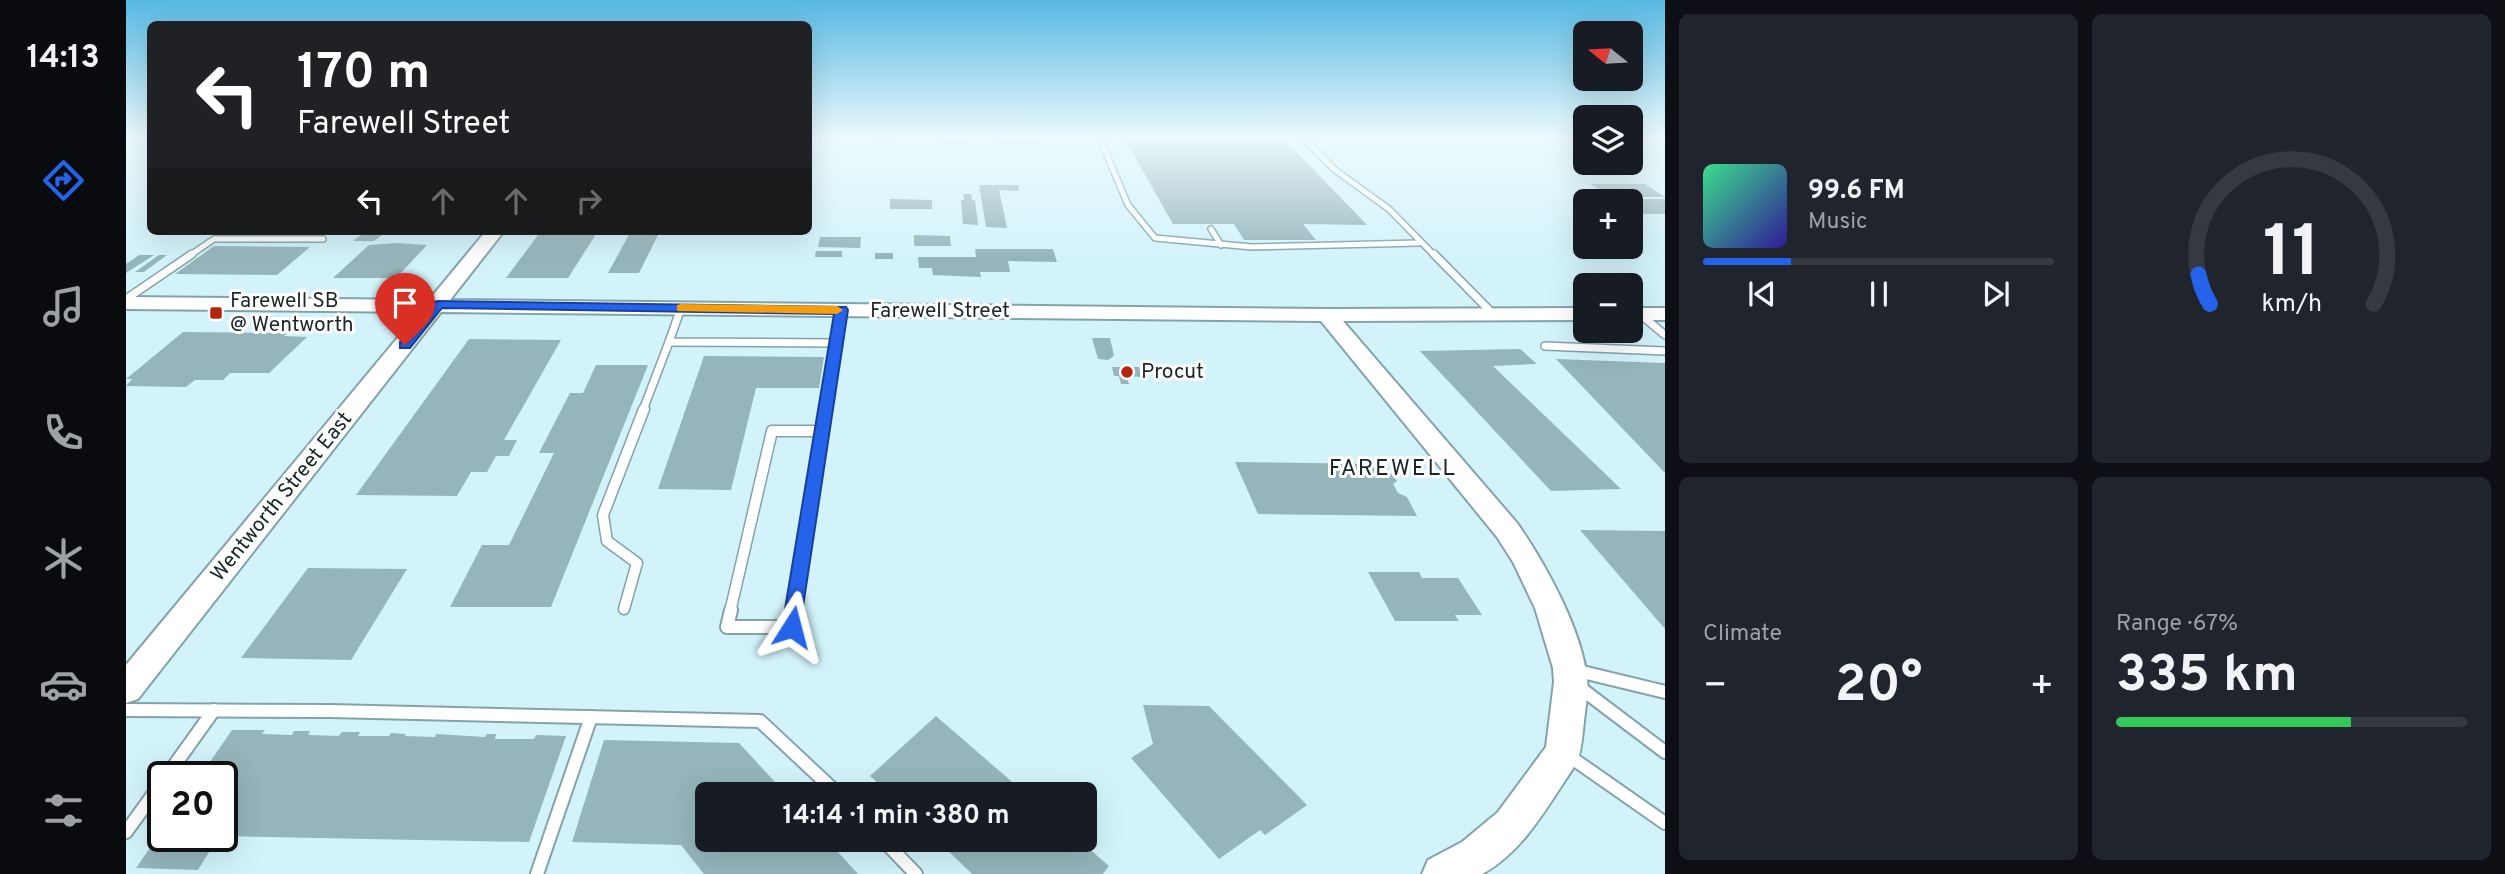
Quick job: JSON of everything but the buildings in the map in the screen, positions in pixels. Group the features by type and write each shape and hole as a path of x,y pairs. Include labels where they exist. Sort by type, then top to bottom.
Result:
{"street":[{"name":"Wentworth Street East","path":"126,689 492,235"},
{"name":"Farewell Street","path":"126,301 1327,315 1573,314"},
{"path":"1643,314 1665,314"},
{"path":"1327,315 1507,530 1526,558 1550,608 1570,675 1563,752 1512,825 1480,860 1442,874"}],"lane":[{"path":"1117,177 1127,201 1145,230 1155,238 1221,245 1299,247 1342,243 1419,243"},
{"path":"1344,177 1388,209 1419,243 1494,315"},
{"path":"1211,229 1221,245"},
{"path":"126,301 214,239 323,239"},
{"path":"624,609 636,563 607,541 603,515 681,308"},
{"path":"822,431 772,431 727,627 792,627 842,310"},
{"path":"1643,319 1665,335"},
{"path":"669,342 835,343"},
{"path":"1545,346 1665,351"},
{"path":"1570,675 1665,692"},
{"path":"1570,675 1665,752"},
{"path":"126,710 760,721 825,782"},
{"path":"177,761 214,710"},
{"path":"537,874 591,717"},
{"path":"1563,752 1623,791 1665,823"},
{"path":"126,832 147,803"},
{"path":"895,852 916,874"}],"slow traffic":[{"path":"681,308 837,310"}],"place":[{"name":"Farewell SB @ Wentworth","path":"216,313"},
{"name":"Procut","path":"1127,372"}],"district":[{"name":"FAREWELL","path":"1393,469"}],"route":[{"path":"405,345 438,304 842,310 792,627"}]}
